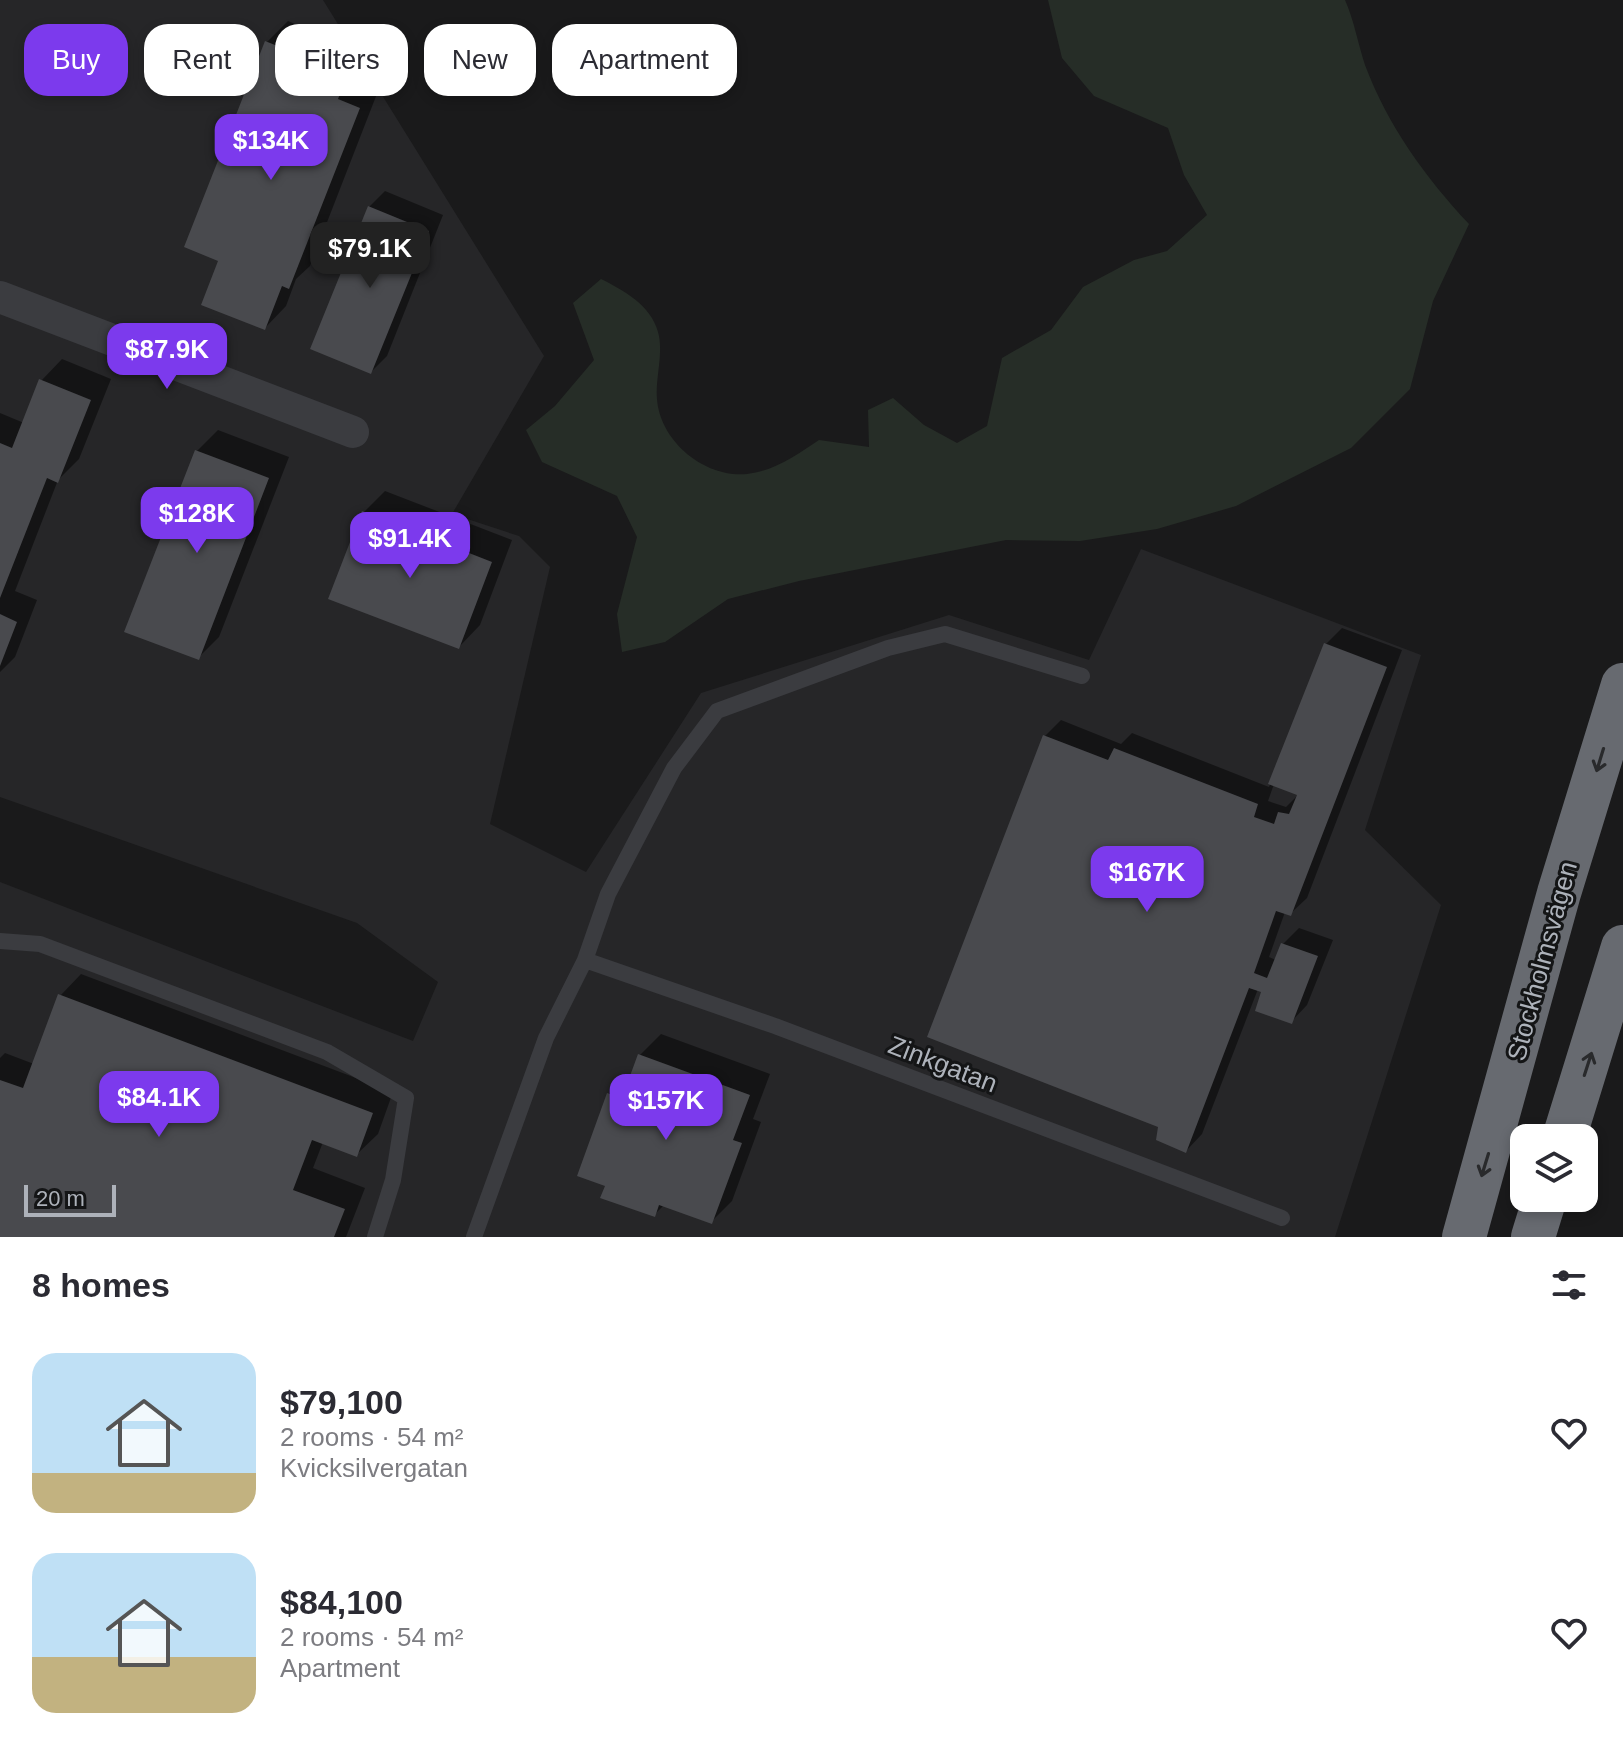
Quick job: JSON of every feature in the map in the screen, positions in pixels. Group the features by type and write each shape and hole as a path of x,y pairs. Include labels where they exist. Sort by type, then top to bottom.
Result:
{"highway":[{"name":"Stockholmsvägen","path":"1464,1237 1559,893 1623,685"},
{"path":"1568,1124 1623,947"},
{"path":"1533,1237 1541,1212"}],"street":[{"path":"0,297 353,432"}],"lane":[{"path":"474,1237 546,1038 585,960 608,894 674,768 717,711 888,648 945,634 1082,676"},
{"path":"0,941 40,944 313,1047 406,1098 393,1180 375,1237"},
{"name":"Zinkgatan","path":"585,960 775,1026 1282,1218"}],"shaded area":[{"path":"0,0 323,0 338,24 275,24 275,96 383,96 544,356 452,514 519,536 550,567 490,824 586,872 701,693 949,615 1089,660 1141,549 1421,655 1365,830 1441,905 1335,1237 0,1237 0,882 413,1041 438,982 357,923 0,797"},
{"path":"1048,0 1345,0 1365,65 1396,130 1437,188 1469,224 1433,301 1410,389 1351,448 1236,506 1157,529 1080,541 1006,540 799,581 728,599 665,642 622,652 617,614 637,537 617,496 542,462 526,430 555,406 594,360 573,303 601,279 643,306 654,322 660,348 657,399 666,429 675,442 687,454 715,470 747,474 776,466 819,440 869,447 868,410 893,398 924,425 957,443 987,426 1002,358 1051,330 1083,287 1134,260 1167,251 1207,215 1184,175 1168,128 1094,96 1062,58"}],"building":[{"path":"265,41 275,45 275,96 339,96 338,99 360,108 289,289 282,286 265,330 201,305 218,261 184,247 243,96 259,96 259,56"},
{"path":"368,206 429,231 371,374 310,349"},
{"path":"39,379 91,400 58,483 47,478 0,598 0,443 12,448"},
{"path":"195,450 269,478 199,660 124,632"},
{"path":"362,511 492,562 459,649 328,599"},
{"path":"0,614 17,622 0,666"},
{"path":"1324,643 1387,667 1291,916 1276,911 1254,973 1267,978 1281,943 1318,956 1292,1024 1255,1011 1261,992 1249,988 1186,1153 1156,1140 1158,1127 927,1037 1043,735 1108,760 1114,748 1258,804 1254,817 1274,824 1278,812 1289,814 1297,795 1268,784"},
{"path":"58,994 373,1113 357,1157 312,1140 293,1190 345,1209 334,1237 0,1237 0,1080 23,1088"},
{"path":"638,1054 750,1095 733,1140 742,1143 712,1224 659,1205 655,1217 600,1198 605,1186 577,1176 607,1093 622,1098"}]}
